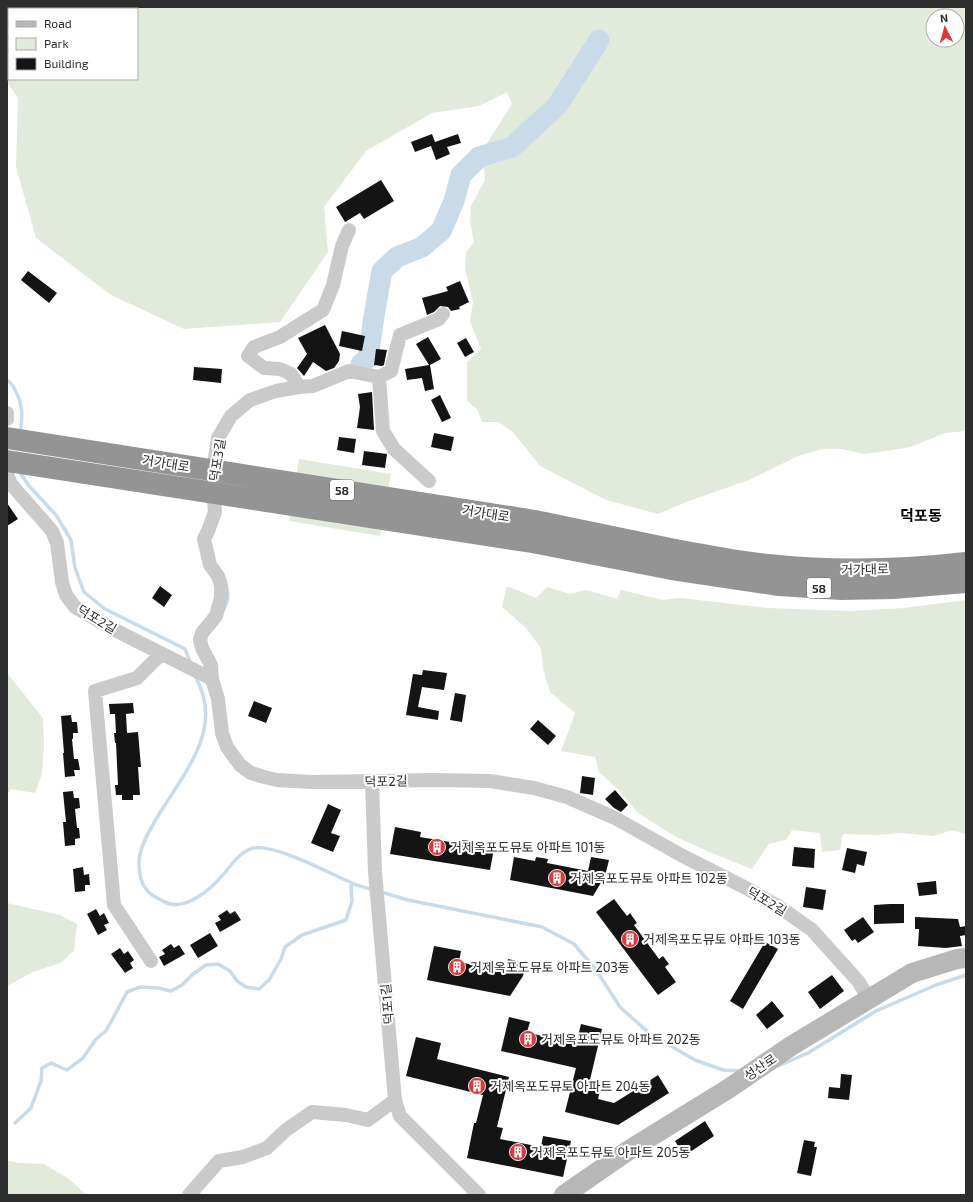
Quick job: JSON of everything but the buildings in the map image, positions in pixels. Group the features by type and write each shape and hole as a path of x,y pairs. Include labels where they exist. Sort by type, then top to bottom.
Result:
{"highway":[{"name":"거가대로","path":"7,438 535,521 674,560 779,585 840,589 893,588 966,582"},
{"name":"거가대로","path":"7,462 532,542 674,560 847,570 923,568 966,563"}],"street":[{"path":"299,386 291,374 280,369 264,368 248,356 254,347 280,337 323,310 333,285 342,246 349,230"},
{"path":"428,481 394,449 383,431 379,377 391,371 400,335 439,319 443,314"},
{"name":"덕포3길","path":"212,679 211,665 202,648 200,640 202,633 216,616 222,597 221,585 218,576 210,565 204,539 215,512 213,489 218,438 231,416 250,400 276,391 299,386 313,386 349,371 379,377"},
{"path":"7,413 7,419"},
{"name":"덕포2길","path":"7,474 11,484 52,531 57,543 62,582 66,595 75,607 110,628 212,679 218,699 222,733 227,747 240,765 251,773 277,780 311,782 443,780 507,783 534,788 566,797 615,818 781,908 812,930 858,981 869,999"},
{"path":"151,961 114,905 95,690 137,678 161,654"},
{"name":"덕포1길","path":"372,781 375,872 395,1100 400,1116 479,1195"},
{"name":"성산로","path":"564,1195 629,1150 912,973 957,959 966,958"},
{"path":"189,1195 219,1161 243,1157 267,1148 286,1130 312,1112 346,1115 368,1120 395,1100"}],"green space":[{"path":"7,7 966,7 966,431 946,433 910,447 880,452 863,454 842,449 823,449 798,456 749,480 686,502 658,514 606,500 540,466 512,431 498,422 482,422 477,409 467,401 467,362 481,349 470,321 473,302 465,269 466,253 474,242 470,222 471,206 485,180 482,151 512,104 507,92 479,106 432,113 366,151 324,207 328,252 280,322 184,329 111,295 36,238 16,167 18,98 7,82"},
{"path":"299,459 391,474 380,536 289,521"},
{"path":"507,586 536,598 547,587 570,594 586,590 617,599 621,590 663,600 680,598 768,608 849,611 904,608 966,600 966,834 952,830 933,836 902,833 875,835 843,834 840,850 822,852 820,833 792,830 786,840 769,844 752,869 676,837 638,813 618,789 599,772 595,757 561,751 575,713 550,692 543,669 541,648 525,627 502,607"},
{"path":"7,673 43,718 44,746 42,774 35,793 11,789 7,794"},
{"path":"7,903 60,915 77,924 74,951 60,963 33,972 7,986"},
{"path":"7,1160 17,1163 44,1164 69,1179 86,1195 7,1195"}],"waterway":[{"path":"361,364 368,358 382,271 397,257 422,247 441,231 454,201 461,175 479,157 512,147 557,106 599,40"},
{"path":"7,380 13,386 21,405 22,421 20,432"},
{"path":"20,470 29,486 56,515 71,540 75,568 84,592 105,609 185,649 191,664"},
{"path":"223,611 226,606 228,594 227,589"},
{"path":"195,675 203,695 206,711 204,728 200,743 193,759 153,825 141,849 139,870 142,883 146,889 155,897 170,904 177,905 191,901 216,883 239,856 254,848 263,848 275,850 316,866 355,885 373,890"},
{"path":"15,1123 31,1108 41,1081 42,1068 51,1063 67,1070 83,1058 96,1039 106,1031 127,992 140,987 158,988 171,991 182,985 193,974 206,965 218,964 230,971 237,981 246,987 259,989 269,980 281,959 285,947 302,935 346,920 352,901 351,883"},
{"path":"381,892 408,900 542,927 574,944 596,970 620,1007 650,1034 695,1060 723,1070 741,1071"},
{"path":"778,1066 808,1053 876,1011 936,985 966,975"}],"place":[{"name":"거제옥포도뮤토 아파트 101동","path":"437,847"},
{"name":"거제옥포도뮤토 아파트 102동","path":"557,878"},
{"name":"거제옥포도뮤토 아파트 103동","path":"630,939"},
{"name":"거제옥포도뮤토 아파트 203동","path":"457,967"},
{"name":"거제옥포도뮤토 아파트 202동","path":"528,1039"},
{"name":"거제옥포도뮤토 아파트 204동","path":"477,1086"},
{"name":"거제옥포도뮤토 아파트 205동","path":"518,1152"}],"district":[{"name":"덕포동","path":"921,515"}]}
